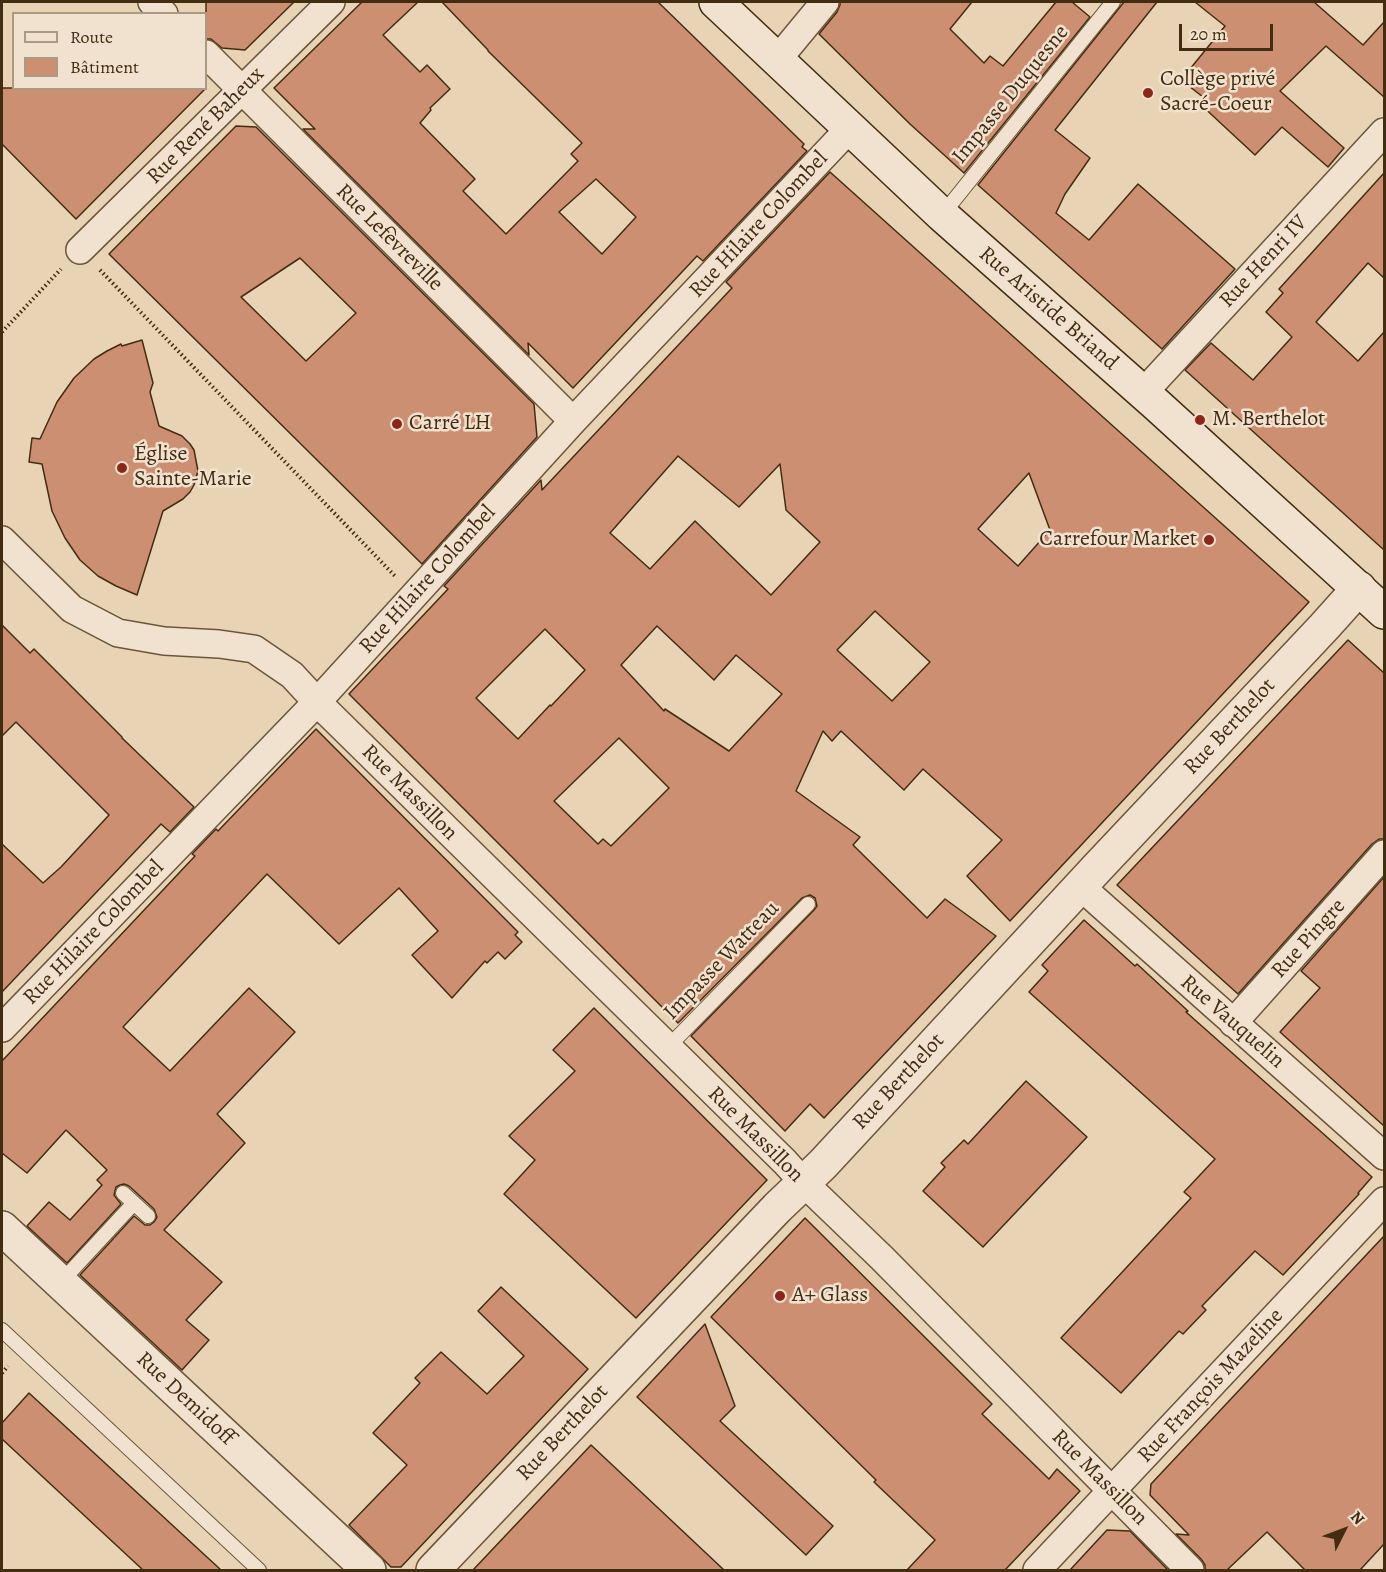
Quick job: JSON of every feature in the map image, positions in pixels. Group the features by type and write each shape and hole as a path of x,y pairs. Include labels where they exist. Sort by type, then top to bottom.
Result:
{"street":[{"name":"Rue René Baheux","path":"80,250 331,2"},
{"name":"Rue Aristide Briand","path":"716,2 942,215 1143,393 1384,612"},
{"path":"777,60 825,2"},
{"name":"Rue Lefèvreville","path":"207,55 573,421"},
{"name":"Rue Hilaire Colombel","path":"2,1028 317,702 573,421 850,128"},
{"name":"Rue Henri IV","path":"1143,393 1384,132"},
{"name":"Rue Massillon","path":"2,540 72,609 118,633 164,641 219,644 254,649 292,675 882,1258 1190,1570"},
{"name":"Rue Berthelot","path":"433,1570 803,1182 823,1164 1359,588"},
{"name":"Rue Pingre","path":"1233,1023 1384,854"},
{"name":"Rue Vauquelin","path":"1080,886 1384,1156"},
{"name":"Rue François Mazeline","path":"1037,1570 1384,1201"},
{"name":"Rue Demidoff","path":"2,1228 56,1287 369,1570"}],"lane":[{"name":"Impasse Duquesne","path":"942,215 1113,2"},
{"name":"Impasse Watteau","path":"667,1048 807,904"},
{"path":"123,1193 148,1216"},
{"path":"56,1287 134,1203"},
{"path":"2,1330 259,1570"}],"path":[{"path":"2,332 80,250 414,596"},
{"path":"2,1373 6,1368"}],"building":[{"path":"206,2 294,2 245,50 222,48 211,39 207,39"},
{"path":"362,2 418,2 383,35 420,72 427,65 450,89 430,108 431,110 420,123 475,179 463,191 506,234 578,161 571,154 582,143 488,51 442,2 658,2 804,144 802,147 807,151 703,261 697,256 573,388 528,343 529,355 303,129 315,129 274,88","holes":["596,179 636,217 602,254 559,212"]},
{"path":"840,2 972,2 950,29 984,63 990,56 1003,66 1056,2 1072,2 1090,17 964,173 910,124 819,34 837,12"},
{"path":"1124,2 1157,2 1055,130 1090,158 1065,194 1056,213 1089,240 1138,184 1235,269 1162,349 978,185"},
{"path":"1195,2 1314,2 1363,45 1384,22 1384,97 1326,46 1280,91 1344,148 1328,167 1282,127 1255,155 1199,103 1203,97 1181,80 1225,26"},
{"path":"2,88 12,88 12,90 204,90 76,219 2,144"},
{"path":"236,126 256,127 534,404 537,437 422,564 109,254","holes":["300,258 356,313 306,361 241,297"]},
{"path":"830,172 1309,602 1010,921 967,876 1002,840 923,769 904,790 841,731 832,741 823,731 796,791 860,837 853,845 927,918 945,899 996,936 824,1118 810,1104 785,1131 691,1036 814,910 817,906 815,898 810,895 802,898 678,1023 349,694 448,589 444,586 541,480 542,490 732,288 726,282","holes":["678,456 739,507 780,464 786,510 820,542 771,595 695,521 650,569 610,533","1029,473 1050,530 1018,566 978,529","875,611 930,662 892,701 837,650","657,626 714,680 736,655 782,694 729,751 665,709 664,711 621,665","545,629 585,670 518,739 476,698","619,738 669,788 611,846 603,839 598,844 554,801"]},
{"path":"1384,173 1384,278 1368,263 1316,322 1358,361 1384,332 1384,550 1185,370 1211,343 1253,380 1292,337 1266,312 1283,293 1279,289"},
{"name":"Église Sainte-Marie","path":"142,340 153,383 150,392 159,426 182,436 190,444 194,450 198,471 190,492 163,511 137,595 98,576 80,560 65,538 52,511 42,464 29,462 32,438 40,439 57,402 74,378 94,359 107,351 121,344 122,346"},
{"path":"2,625 30,653 34,649 194,807 170,832 161,824 2,992 2,844 43,883 109,815 16,722 2,736"},
{"path":"1348,640 1384,673 1384,839 1379,839 1372,844 1238,994 1117,885"},
{"path":"316,729 518,932 515,935 522,942 505,959 498,952 487,963 485,961 452,998 412,955 438,931 399,888 339,944 267,874 123,1027 170,1071 249,988 295,1032 217,1114 245,1143 164,1230 222,1282 186,1320 209,1340 182,1370 80,1275 134,1216 145,1225 154,1222 157,1217 154,1209 129,1186 124,1184 116,1187 114,1195 121,1204 67,1263 27,1226 49,1202 70,1220 102,1185 97,1180 107,1170 66,1130 27,1173 2,1153 2,1061 195,856 192,854 216,829 218,831"},
{"path":"1384,877 1384,1126 1280,1032 1320,988 1301,971"},
{"path":"1084,920 1135,966 1137,964 1188,1011 1186,1012 1372,1177 1359,1194 1283,1275 1255,1251 1202,1306 1206,1310 1183,1334 1179,1331 1121,1393 1061,1338 1191,1198 1184,1192 1215,1159 1029,992 1048,971 1042,965"},
{"path":"594,1008 767,1180 636,1318 504,1194 535,1160 509,1136 575,1071 553,1050"},
{"path":"1026,1081 1087,1137 983,1247 923,1191 945,1167 941,1163 964,1140 968,1144"},
{"path":"805,1218 992,1404 982,1414 1049,1479 1057,1469 1080,1491 1005,1570 907,1570 935,1540 874,1482 876,1480 711,1317"},
{"path":"1384,1236 1384,1544 1360,1570 1305,1570 1267,1532 1227,1570 1205,1570 1201,1559 1176,1534 1189,1535 1150,1495 1151,1484"},
{"path":"501,1287 588,1369 401,1567 391,1567 349,1525 407,1465 373,1433 420,1383 415,1378 441,1352 487,1394 524,1356 478,1311"},
{"path":"705,1324 735,1406 720,1421 833,1526 806,1555 637,1397"},
{"path":"29,1393 221,1570 143,1570 2,1439 2,1423"},
{"path":"591,1445 673,1522 724,1570 473,1570"},
{"path":"1107,1530 1130,1531 1168,1570 1070,1570"}],"place":[{"name":"Collège privé Sacré-Coeur","path":"1148,93"},
{"name":"M. Berthelot","path":"1200,420"},
{"name":"Carré LH","path":"397,424"},
{"name":"Église Sainte-Marie","path":"122,468"},
{"name":"Carrefour Market","path":"1209,540"},
{"name":"A+ Glass","path":"780,1296"}]}
